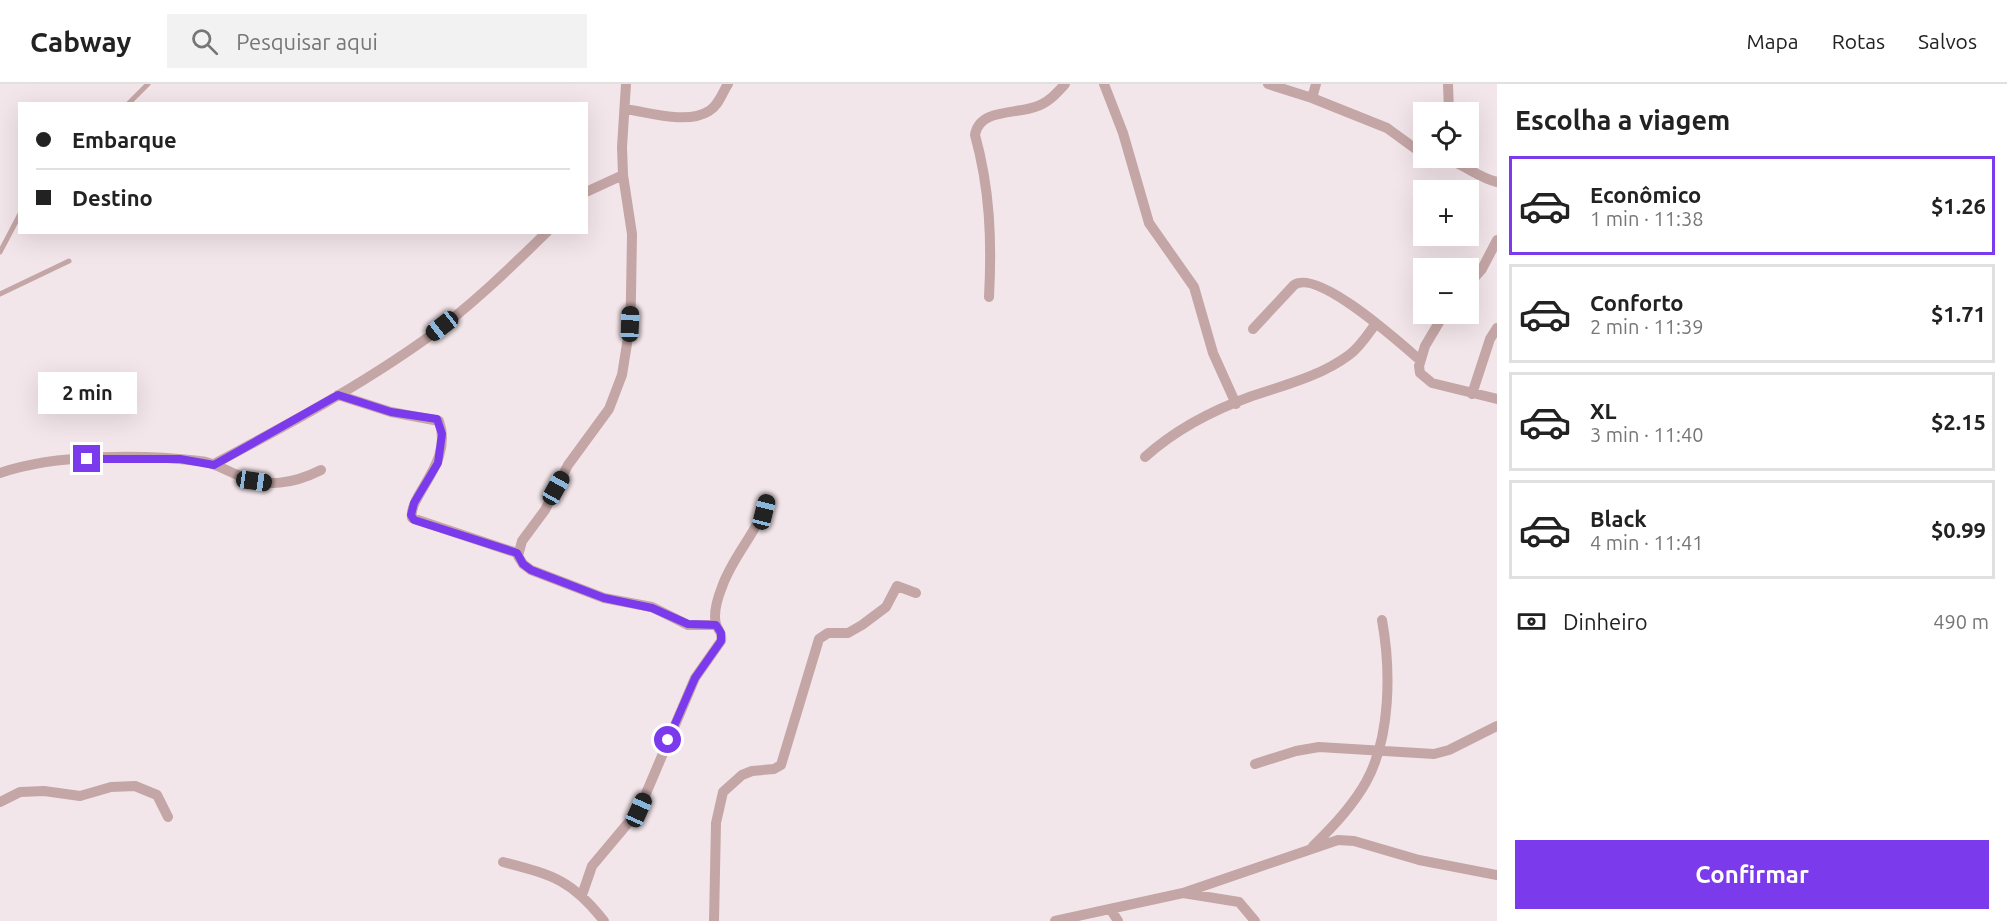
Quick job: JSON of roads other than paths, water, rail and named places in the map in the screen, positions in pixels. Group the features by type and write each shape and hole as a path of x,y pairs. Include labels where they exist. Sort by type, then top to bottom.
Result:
{"street":[{"path":"517,553 522,541 545,510 568,465 609,409 622,375 630,324 632,254 630,210 623,175 627,84"},
{"path":"625,109 679,116 698,115 709,111 718,102 728,84"},
{"path":"989,297 991,244 986,176 975,135 976,128 988,117 1037,107 1051,99 1065,84"},
{"path":"1104,84 1123,133 1149,223 1194,287 1212,353 1236,404"},
{"path":"1268,84 1312,98 1387,128 1413,147"},
{"path":"1312,98 1316,84"},
{"path":"1448,84 1449,102"},
{"path":"1467,168 1477,175 1497,182"},
{"path":"588,191 623,175"},
{"path":"214,465 338,395 427,338 496,281 545,234"},
{"path":"1479,272 1497,240"},
{"path":"1253,329 1300,281 1319,286 1344,300 1420,360"},
{"path":"1145,457 1168,436 1236,404 1318,373 1335,364 1351,354 1376,323"},
{"path":"1438,324 1425,346 1420,360 1420,373 1432,383 1497,399"},
{"path":"1473,394 1490,339 1497,328"},
{"path":"338,395 391,412 440,421 442,434 438,463 414,503 412,518 517,553 523,564 531,570 604,598 652,608 688,624 716,625"},
{"path":"0,473 38,463 82,459 180,459 214,465 254,481 278,484 299,480 321,470"},
{"path":"582,895 592,867 639,810 695,678 721,641 721,633 716,625 719,597 727,572 764,512 767,499"},
{"path":"714,921 716,822 723,792 742,775 752,771 774,769 781,765 819,639 828,633 848,633 862,625 886,607 897,586 916,593"},
{"path":"1310,848 1335,825 1352,803 1366,781 1377,750 1384,719 1387,667 1382,620"},
{"path":"1255,764 1296,751 1319,747 1434,754 1449,750 1497,726"},
{"path":"0,802 20,792 44,791 80,796 111,787 135,786 157,795 168,817"},
{"path":"1055,921 1183,893 1310,848 1346,839 1419,860 1497,875"},
{"path":"503,862 560,879 582,895 604,921"},
{"path":"1183,893 1239,902 1255,921"},
{"path":"1111,910 1118,921"}],"lane":[{"path":"130,102 148,84"},
{"path":"0,252 18,218"},
{"path":"0,294 69,261"}]}
